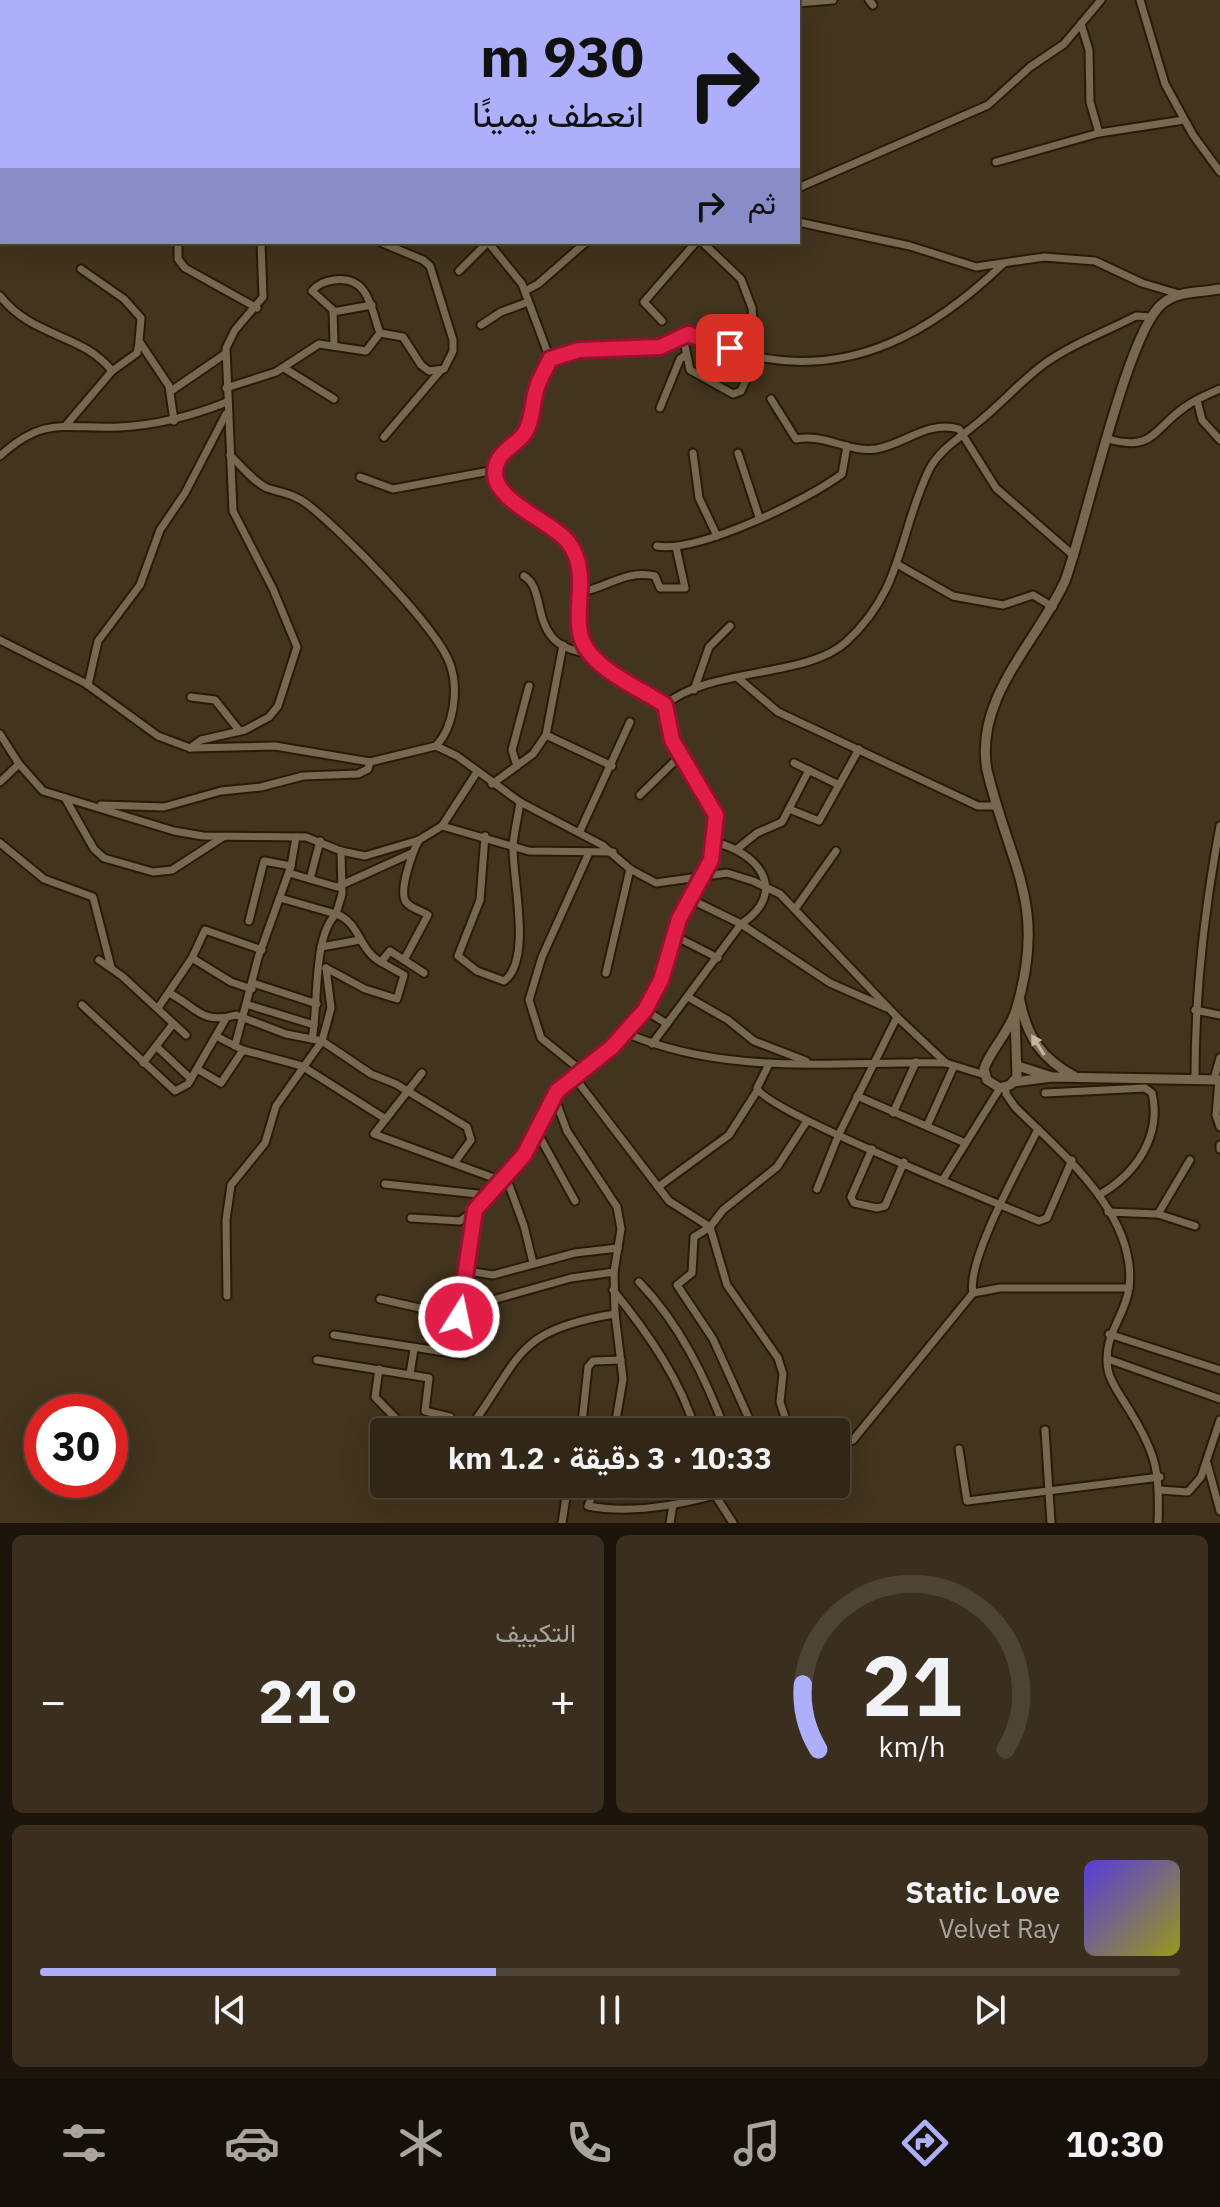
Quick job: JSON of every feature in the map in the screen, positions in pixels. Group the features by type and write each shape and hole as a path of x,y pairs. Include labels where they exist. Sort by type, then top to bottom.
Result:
{"street":[{"path":"800,3 833,0"},
{"path":"800,187 988,105 1030,67 1064,44 1101,0"},
{"path":"1140,0 1165,84 1184,120 1220,172"},
{"path":"1081,24 1089,50 1090,102 1099,133"},
{"path":"996,162 1099,133 1184,120"},
{"path":"800,222 910,246 969,265 1003,264 1044,257 1085,259 1179,294"},
{"path":"178,244 182,265 257,308"},
{"path":"190,748 201,740 262,722 278,706 297,642 273,589 239,527 231,496 225,354 235,330 257,308 264,287 261,244"},
{"path":"384,437 448,363 454,346 433,272 423,260 385,244"},
{"path":"459,271 486,244"},
{"path":"490,244 525,291 550,359 537,386 527,429 502,454 495,470 497,483 536,520 570,544 580,573 580,631 590,653"},
{"path":"525,291 538,284 584,244"},
{"path":"662,321 644,302 694,244"},
{"path":"683,336 692,372 733,394 741,391 756,357 756,322 745,286 704,244"},
{"path":"550,359 579,350 660,347 683,336 700,337 756,357 821,360 878,349 938,319 1003,264"},
{"path":"67,424 112,371 137,353 142,322 132,307 81,269"},
{"path":"334,344 333,312 312,291 334,280 349,280 361,285 372,305 380,333"},
{"path":"966,1069 986,1064 1015,1015 1029,947 1029,912 1020,873 984,756 989,721 1003,683 1053,607 1074,556 1132,360 1151,317 1162,304 1179,294 1220,289"},
{"path":"0,296 3,303 48,334 92,351 112,371"},
{"path":"481,325 501,312 528,302"},
{"path":"333,312 372,305"},
{"path":"665,705 694,690 817,659 835,651 879,603 897,564 930,467 1044,364 1136,316 1151,317"},
{"path":"380,333 403,337 426,370 441,370"},
{"path":"226,388 284,368 315,345 334,344 366,351 380,333"},
{"path":"139,341 171,391 174,421"},
{"path":"171,391 225,354"},
{"path":"660,408 680,359 686,355"},
{"path":"284,368 334,399"},
{"path":"1108,439 1126,444 1145,442 1197,400 1220,389"},
{"path":"771,399 796,439 819,439 864,450 883,447 933,428 953,427 964,434 996,488 1074,556"},
{"path":"1197,400 1202,420 1220,440"},
{"path":"0,456 41,428 67,424 118,428 174,421 227,402"},
{"path":"88,685 98,641 140,585 160,530 185,493 228,412"},
{"path":"657,546 676,547 717,536 798,502 842,474 847,446"},
{"path":"693,453 699,498 717,536"},
{"path":"738,453 759,517"},
{"path":"230,455 266,487 296,496 316,510 376,567 438,645 452,668 453,701 448,729 436,746"},
{"path":"360,477 393,489 495,470"},
{"path":"582,592 612,579 646,574 655,576 660,588 685,588 676,547"},
{"path":"897,564 953,596 1003,605 1030,595 1053,607"},
{"path":"411,1218 460,1221 475,1210 504,1179 537,1132 554,1096 626,1033 645,1010 661,980 673,935 711,860 716,815 668,730 665,705 590,653 563,645 542,624 531,582 524,576"},
{"path":"694,690 709,647 730,626"},
{"path":"0,640 88,685 158,736 190,748 275,746 370,762 436,746 457,756 520,802 580,831 613,852 630,869 656,883 677,883 703,875 727,873 768,888 795,909 897,1017 950,1064"},
{"path":"492,784 533,754 546,735 563,645"},
{"path":"738,678 778,712 978,806 997,806"},
{"path":"517,766 512,750 529,686"},
{"path":"191,697 215,700 238,729"},
{"path":"278,706 288,707"},
{"path":"580,831 630,722"},
{"path":"0,734 19,764 43,791 174,831 224,837 296,837 320,841 341,851 375,855 419,840 442,826 477,772"},
{"path":"546,735 612,766"},
{"path":"789,809 819,821 859,749"},
{"path":"640,795 681,755"},
{"path":"95,805 164,807 221,791 244,790 303,776 358,774 368,769 370,762"},
{"path":"794,763 839,785"},
{"path":"0,782 19,764"},
{"path":"737,849 757,833 780,824 809,770"},
{"path":"63,797 94,849 104,858 153,872 172,870 224,837"},
{"path":"485,836 480,900 458,956 477,971 504,981 511,975 518,950 513,845 520,802"},
{"path":"442,826 529,851 588,855 613,852"},
{"path":"1195,1077 1195,1010 1203,916 1220,826"},
{"path":"197,1069 221,1083 239,1048 262,950 290,870 296,837"},
{"path":"404,960 428,915 404,899 412,853 419,840"},
{"path":"310,879 320,841"},
{"path":"652,1044 741,924 751,918 768,888 767,880 751,859 737,849 713,842"},
{"path":"0,843 44,879 93,897 111,967"},
{"path":"227,1296 226,1220 231,1185 265,1143 276,1106 294,1083 302,1066 315,1055 331,1008 321,947 328,924 336,914 341,851"},
{"path":"795,909 836,851"},
{"path":"249,921 264,861 310,879 340,886 412,853"},
{"path":"583,1072 541,1038 529,1000 542,957 588,855"},
{"path":"606,973 630,869"},
{"path":"280,898 336,914 355,930 367,954 404,975 399,998 365,989 323,965"},
{"path":"690,899 741,924 821,978 890,1009"},
{"path":"158,1008 208,929 262,950"},
{"path":"673,935 718,958"},
{"path":"321,947 360,940"},
{"path":"381,962 390,951 424,973"},
{"path":"192,958 231,982 317,1004"},
{"path":"99,960 111,967 186,1035"},
{"path":"312,1039 323,965"},
{"path":"169,993 200,1016 225,1020 236,1015 322,1041 371,1074 408,1090 470,1131 471,1140 455,1162"},
{"path":"688,997 763,1046 808,1062"},
{"path":"1020,997 1036,1047 1057,1067 1078,1077"},
{"path":"82,1005 175,1091 185,1088 225,1020"},
{"path":"249,1005 314,1025"},
{"path":"645,1010 667,1024"},
{"path":"1195,1010 1220,1015"},
{"path":"944,1178 963,1142 1007,1086 1016,1062 1015,1015"},
{"path":"817,1189 839,1134 897,1017"},
{"path":"143,1063 173,1024"},
{"path":"626,1033 652,1044 713,1059 757,1064 916,1062 950,1064 985,1075"},
{"path":"216,1036 239,1048 302,1066 384,1118"},
{"path":"757,1064 763,1046"},
{"path":"157,1047 191,1079"},
{"path":"994,1055 1005,1054 1052,1077"},
{"path":"1220,1058 1216,1115 1220,1127"},
{"path":"893,1113 916,1062"},
{"path":"658,1187 729,1135 757,1091 769,1064"},
{"path":"927,1126 950,1064"},
{"path":"986,1064 985,1075 990,1084 1007,1086 1052,1077 1218,1079"},
{"path":"422,1073 384,1118 375,1135 504,1179 524,1226 533,1263"},
{"path":"1129,1077 1129,1089"},
{"path":"575,1078 669,1201 710,1227 727,1285 778,1358 783,1374 780,1402 785,1418"},
{"path":"1007,1086 1009,1100 1072,1160 1099,1195 1123,1246 1129,1288 1109,1334 1108,1359 1111,1379 1149,1442 1160,1477 1158,1523"},
{"path":"1045,1093 1145,1088 1152,1093 1152,1135 1128,1173 1099,1195"},
{"path":"757,1091 807,1121 1039,1221 1045,1220 1072,1160"},
{"path":"554,1096 567,1131 617,1207 621,1229 613,1289 621,1360 622,1397 618,1418"},
{"path":"857,1096 963,1142"},
{"path":"749,1418 713,1339 677,1285 692,1273 694,1237 710,1227 723,1210 777,1167 807,1121"},
{"path":"850,1441 973,1293 976,1268 1000,1204 1038,1129"},
{"path":"537,1132 575,1201"},
{"path":"872,1149 851,1197 854,1203 877,1208 885,1206 904,1162"},
{"path":"1158,1214 1190,1160"},
{"path":"385,1184 487,1195"},
{"path":"457,1327 475,1210"},
{"path":"1108,1212 1158,1214 1195,1226"},
{"path":"467,1271 493,1275 575,1253 618,1248"},
{"path":"463,1296 489,1301 571,1278 614,1272"},
{"path":"639,1282 665,1310 719,1418"},
{"path":"973,1293 1000,1288 1129,1288"},
{"path":"613,1289 656,1348 691,1418"},
{"path":"380,1299 459,1317"},
{"path":"334,1335 466,1355 473,1344 478,1315 475,1310 460,1308"},
{"path":"477,1418 527,1345 570,1321 615,1314"},
{"path":"1109,1334 1220,1370"},
{"path":"410,1374 414,1349"},
{"path":"1108,1359 1220,1399"},
{"path":"317,1360 431,1380 425,1411 450,1417"},
{"path":"583,1418 588,1367 593,1361 621,1360"},
{"path":"379,1369 375,1397 395,1418"},
{"path":"1160,1490 1188,1492 1199,1482 1220,1420"},
{"path":"1045,1430 1051,1523"},
{"path":"959,1449 967,1501 1160,1477"},
{"path":"1206,1461 1220,1511"},
{"path":"562,1523 566,1498"},
{"path":"591,1498 588,1506 615,1509 673,1505 702,1498"},
{"path":"717,1498 733,1523"},
{"path":"670,1523 673,1505"}],"route":[{"path":"459,1317 475,1210 524,1155 557,1091 612,1047 636,1024 645,1010 661,980 679,919 711,860 716,825 711,803 672,740 665,720 665,705 587,650 580,631 580,573 570,544 562,535 536,520 504,490 497,483 495,470 508,447 527,429 537,386 550,359 564,352 579,350 650,349 688,334 730,348"}]}
